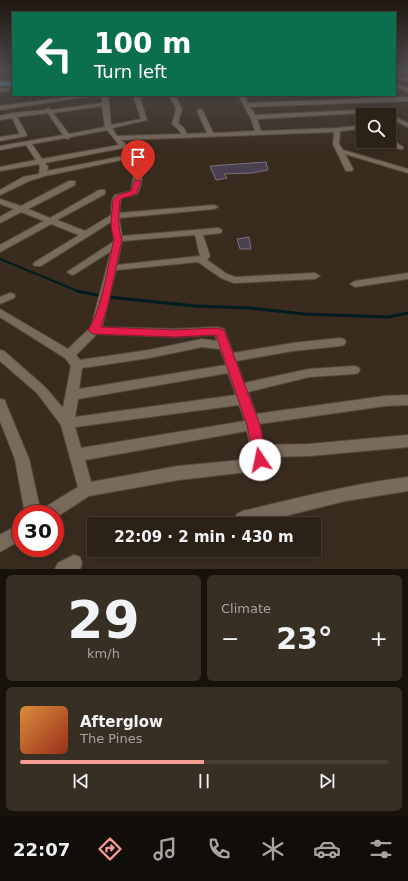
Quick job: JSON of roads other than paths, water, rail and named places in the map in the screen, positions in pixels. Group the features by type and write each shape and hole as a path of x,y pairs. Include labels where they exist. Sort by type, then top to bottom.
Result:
{"street":[{"path":"0,108 74,98"},
{"path":"67,423 72,395 73,360 93,330 96,328 103,305 117,241 115,216 116,200 121,196 134,192 138,181 137,163 133,156 115,138 109,128 105,98"},
{"path":"0,148 68,137 144,120 137,98"},
{"path":"173,98 179,109 176,124 182,129 185,136"},
{"path":"242,98 253,117 259,133"},
{"path":"363,98 375,106"},
{"path":"246,106 408,99"},
{"path":"0,118 48,110 105,104"},
{"path":"253,117 375,106"},
{"path":"48,110 68,137"},
{"path":"200,111 211,135"},
{"path":"253,117 356,114"},
{"path":"0,139 24,135 13,116"},
{"path":"253,117 356,116"},
{"path":"396,119 407,125"},
{"path":"396,125 407,125"},
{"path":"115,138 337,130 356,128"},
{"path":"337,130 336,144 349,169"},
{"path":"29,144 44,167 42,174"},
{"path":"396,144 401,148"},
{"path":"0,170 124,146"},
{"path":"344,152 408,171"},
{"path":"0,193 42,174 133,156"},
{"path":"0,220 72,183"},
{"path":"0,250 102,192"},
{"path":"0,201 84,234"},
{"path":"38,264 115,216 214,207"},
{"path":"72,272 117,241 218,231"},
{"path":"111,268 200,260 205,256 198,232"},
{"path":"200,260 224,276 234,280 315,276"},
{"path":"355,284 408,276"},
{"path":"0,301 10,296"},
{"path":"0,312 73,360 149,354 202,343 229,358"},
{"path":"62,505 86,490 178,473 254,466 259,463 260,460 252,422 221,333 217,331 175,333 93,330"},
{"path":"72,395 229,358 293,347 340,342"},
{"path":"0,354 41,390 67,423 86,490"},
{"path":"67,423 241,394 309,373 354,370"},
{"path":"76,455 252,422 385,401 408,400"},
{"path":"0,404 22,459 31,505"},
{"path":"258,451 309,450 408,441"},
{"path":"252,517 387,486 408,484"},
{"path":"0,544 12,537"}],"waterway":[{"path":"0,259 78,291"},
{"path":"78,291 101,296"},
{"path":"108,297 195,306 249,308 304,314 388,317 408,313"}]}
